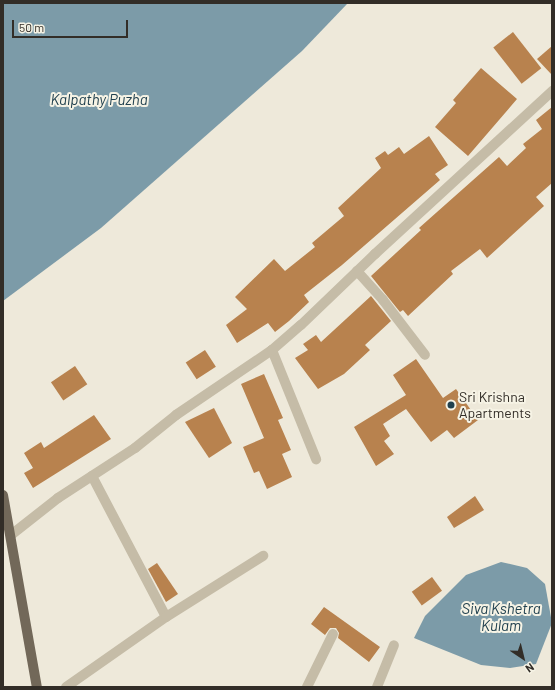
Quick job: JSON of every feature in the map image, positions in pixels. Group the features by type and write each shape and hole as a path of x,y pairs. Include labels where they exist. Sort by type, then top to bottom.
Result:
{"main road":[{"path":"3,494 37,687"}],"street":[{"path":"11,536 58,498 92,476 272,350 301,326 357,271 552,90"},
{"path":"357,271 383,300 425,355"},
{"path":"272,350 316,459"},
{"path":"92,476 166,617"},
{"path":"66,687 166,617 263,556"},
{"path":"308,687 333,634"},
{"path":"377,687 394,645"}],"water":[{"name":"Kalpathy Puzha","path":"3,3 348,3 302,51 101,228 3,301"},
{"name":"Siva Kshetra Kulam","path":"501,562 527,568 545,584 552,623 536,664 510,668 481,665 414,638 425,616 466,575"}],"building":[{"path":"513,32 541,68 522,84 493,47"},
{"path":"552,46 552,75 537,59"},
{"path":"481,68 517,99 468,156 435,127 456,103 453,100"},
{"path":"552,107 552,183 536,197 544,206 487,258 480,249 451,271 453,274 408,316 403,310 400,312 371,276 421,230 419,228 499,157 507,166 526,148 523,144 542,129 536,120"},
{"path":"429,136 448,165 435,174 440,180 342,265 304,295 309,302 289,321 275,332 268,323 237,343 226,325 247,309 235,297 274,259 285,271 315,247 312,243 344,216 338,208 381,168 375,158 385,151 388,155 399,147 404,154"},
{"path":"371,296 391,321 365,345 370,350 344,374 318,389 295,358 308,350 303,344 316,335 321,342"},
{"path":"205,350 216,367 197,379 186,363"},
{"path":"416,359 443,398 456,389 478,420 454,438 447,430 431,442 406,409 383,424 390,436 384,441 394,454 376,466 354,427 406,395 393,375"},
{"path":"75,366 87,384 63,400 51,382"},
{"path":"264,374 283,418 278,420 291,450 282,454 292,477 267,489 259,471 254,473 243,447 264,438 241,384"},
{"path":"214,408 232,443 209,458 185,422"},
{"path":"94,415 111,439 33,488 24,473 33,468 24,453 41,442 44,448"},
{"path":"475,496 484,510 454,528 447,517"},
{"path":"157,563 178,594 166,602 148,569"},
{"path":"432,577 442,591 422,605 412,592"},
{"path":"324,607 380,647 369,662 338,638 339,633 336,628 330,628 325,635 311,624"}],"place":[{"name":"Sri Krishna Apartments","path":"451,405"}]}
